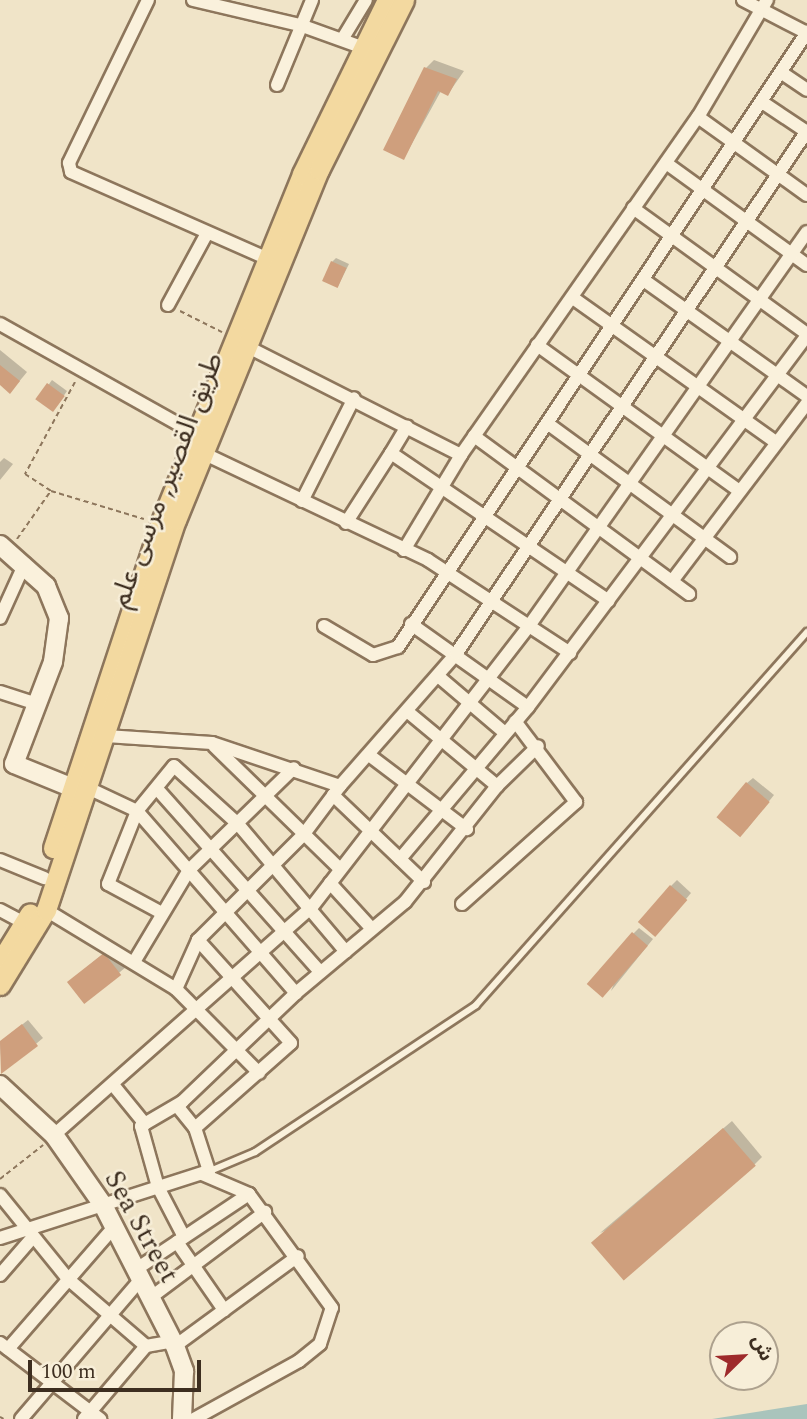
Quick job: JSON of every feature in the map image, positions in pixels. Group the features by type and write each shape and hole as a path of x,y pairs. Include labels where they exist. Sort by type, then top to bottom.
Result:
{"main road":[{"name":"طريق القصير, مرسى علم","path":"242,343 268,259 361,47 387,0"},
{"name":"طريق القصير, مرسى علم","path":"0,962 26,924 80,788 106,736 203,444 242,343 319,170 404,0"},
{"name":"طريق القصير, مرسى علم","path":"0,985 46,910 160,524 203,444"}],"street":[{"path":"148,0 69,167 80,179 205,235 268,259"},
{"path":"193,0 300,25 343,38 361,47"},
{"path":"277,85 312,0"},
{"path":"343,38 366,0"},
{"path":"324,626 373,655 398,646 645,281 807,32 764,5 743,0"},
{"path":"404,550 461,455 698,117 764,5"},
{"path":"782,74 807,90"},
{"path":"176,989 198,940 222,912 304,834 337,790 408,712 456,653 653,355 807,132 762,102"},
{"path":"698,117 807,195"},
{"path":"666,163 707,188 807,265"},
{"path":"400,859 570,653 743,416 807,334 675,235 633,208"},
{"path":"54,1135 114,1086 198,1006 311,908 340,867 529,626 726,341 807,233"},
{"path":"168,306 205,235"},
{"path":"645,281 807,396"},
{"path":"573,298 743,416 776,442"},
{"path":"0,324 302,501 449,571 570,653"},
{"path":"242,343 461,455"},
{"path":"537,345 662,432 737,489"},
{"path":"302,501 354,398"},
{"path":"672,581 737,489 807,403"},
{"path":"547,423 674,510 705,533 730,557"},
{"path":"346,523 407,426"},
{"path":"474,436 600,525 689,594"},
{"path":"391,453 609,601"},
{"path":"2,547 25,563 53,595 59,618 37,704 7,760 137,811 222,912 296,993"},
{"path":"0,618 25,563"},
{"path":"411,624 490,677 528,707"},
{"path":"438,676 505,733"},
{"path":"0,692 37,704"},
{"path":"408,712 497,786"},
{"path":"462,904 575,804 575,793 516,721"},
{"path":"106,736 186,745 212,743 294,768 337,790 370,831 424,882"},
{"path":"212,743 340,867"},
{"path":"160,912 108,884 137,811 159,791 186,745"},
{"path":"224,1310 194,1266 181,1240 158,1187 140,1130 145,1124 177,1106 269,1017 424,882 467,829 497,786 538,746"},
{"path":"369,755 467,829"},
{"path":"174,766 238,824 346,952"},
{"path":"134,962 160,912 189,870 294,768"},
{"path":"159,791 212,847 320,971"},
{"path":"0,860 44,878"},
{"path":"330,883 372,929"},
{"path":"0,910 26,924"},
{"path":"46,910 176,989 198,1006 259,1073"},
{"path":"195,1128 291,1043 198,940"},
{"name":"Sea Street","path":"0,1085 54,1135 103,1205 174,1344 184,1371 182,1419"},
{"path":"114,1086 145,1124"},
{"path":"177,1106 195,1128 205,1173"},
{"path":"0,1238 29,1233 103,1205 205,1173 249,1194 330,1296 332,1318 320,1344 194,1419"},
{"path":"21,1419 138,1274 181,1240 249,1194"},
{"path":"0,1195 68,1279 146,1346 174,1344 298,1256"},
{"path":"150,1298 265,1212"},
{"path":"114,1227 4,1346 92,1417 146,1346"},
{"path":"0,1275 29,1233"}],"lane":[{"path":"205,1173 255,1152 476,1005 807,632"}],"path":[{"path":"168,306 242,343"},
{"path":"81,372 25,474 51,491 160,524"},
{"path":"2,547 51,491"},
{"path":"0,1179 54,1135"},
{"path":"0,1416 4,1419"}],"water":[{"path":"807,1404 807,1419 712,1419 781,1408"}],"building":[{"path":"424,67 457,79 448,96 438,91 404,160 383,150"},
{"path":"331,261 347,268 338,288 322,281"},
{"path":"0,365 20,381 10,394 0,385"},
{"path":"47,383 65,396 53,412 35,399"},
{"path":"746,782 770,802 740,837 716,817"},
{"path":"670,885 687,900 655,937 638,922"},
{"path":"632,932 648,946 603,998 587,984"},
{"path":"104,953 121,975 84,1004 67,982"},
{"path":"22,1024 38,1046 1,1074 0,1041"},
{"path":"723,1128 756,1166 624,1281 591,1243"}]}
